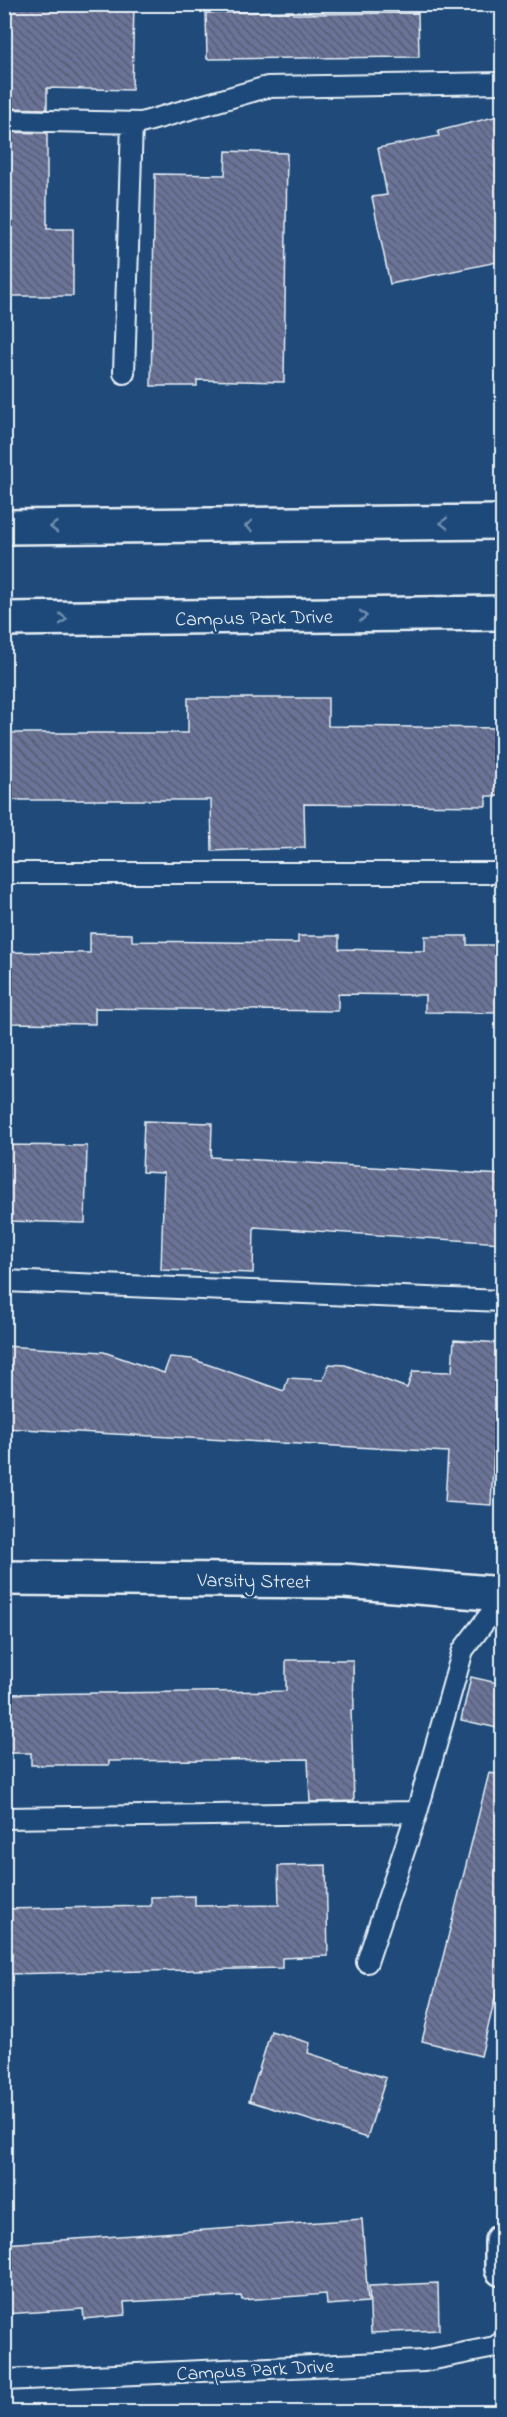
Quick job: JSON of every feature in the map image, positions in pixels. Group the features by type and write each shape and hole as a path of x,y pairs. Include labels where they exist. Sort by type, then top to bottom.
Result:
{"street":[{"path":"4,527 502,522"},
{"name":"Campus Park Drive","path":"4,620 502,613"},
{"name":"Varsity Street","path":"4,1578 345,1581 502,1596"},
{"path":"502,2241 502,2270"}],"lane":[{"path":"4,120 141,123 267,87 502,83"},
{"path":"124,373 132,123"},
{"path":"4,873 502,873"},
{"path":"4,1281 502,1301"},
{"path":"367,1962 417,1812 463,1650 502,1596"},
{"path":"4,1818 417,1812"},
{"name":"Campus Park Drive","path":"4,2380 424,2361 495,2347 502,2342"}],"building":[{"path":"4,4 134,4 132,90 47,88 47,109 4,108"},
{"path":"293,11 293,14 418,13 419,57 207,59 206,13"},
{"path":"502,115 502,261 390,284 372,197 387,195 378,148 439,136 438,131"},
{"path":"4,132 47,133 47,229 73,229 73,296 4,296"},
{"path":"226,151 287,153 284,382 197,380 197,386 151,386 155,174 225,175"},
{"path":"188,698 328,698 328,726 502,728 502,796 486,796 486,806 304,804 305,848 212,851 211,800 4,800 4,733 188,733"},
{"path":"90,933 132,934 132,941 298,943 298,936 339,936 339,949 425,951 425,936 467,936 467,945 502,945 502,1013 425,1012 425,995 338,994 338,1011 95,1008 95,1024 4,1023 4,952 90,953"},
{"path":"144,1121 212,1123 211,1157 502,1175 502,1243 254,1227 253,1273 161,1270 164,1173 142,1172"},
{"path":"4,1145 87,1146 85,1223 6,1221"},
{"path":"454,1340 500,1343 491,1505 445,1502 448,1452 4,1428 4,1346 104,1352 164,1373 170,1357 192,1359 284,1391 288,1378 323,1380 329,1364 345,1365 407,1388 413,1371 452,1372"},
{"path":"286,1660 353,1660 354,1710 351,1710 354,1801 310,1802 308,1759 109,1761 109,1765 31,1765 31,1753 4,1753 4,1694 286,1691"},
{"path":"471,1677 502,1684 502,1729 461,1720"},
{"path":"489,1773 502,1775 502,1970 481,2056 422,2041"},
{"path":"326,1865 328,1956 282,1958 282,1968 4,1974 4,1909 151,1906 151,1897 195,1896 195,1906 279,1905 278,1866"},
{"path":"271,2031 310,2043 308,2053 386,2078 367,2138 249,2101"},
{"path":"362,2219 368,2302 327,2305 326,2294 242,2300 241,2296 124,2302 125,2315 84,2319 83,2309 4,2314 4,2244"},
{"path":"438,2283 439,2330 371,2333 369,2286"}]}
